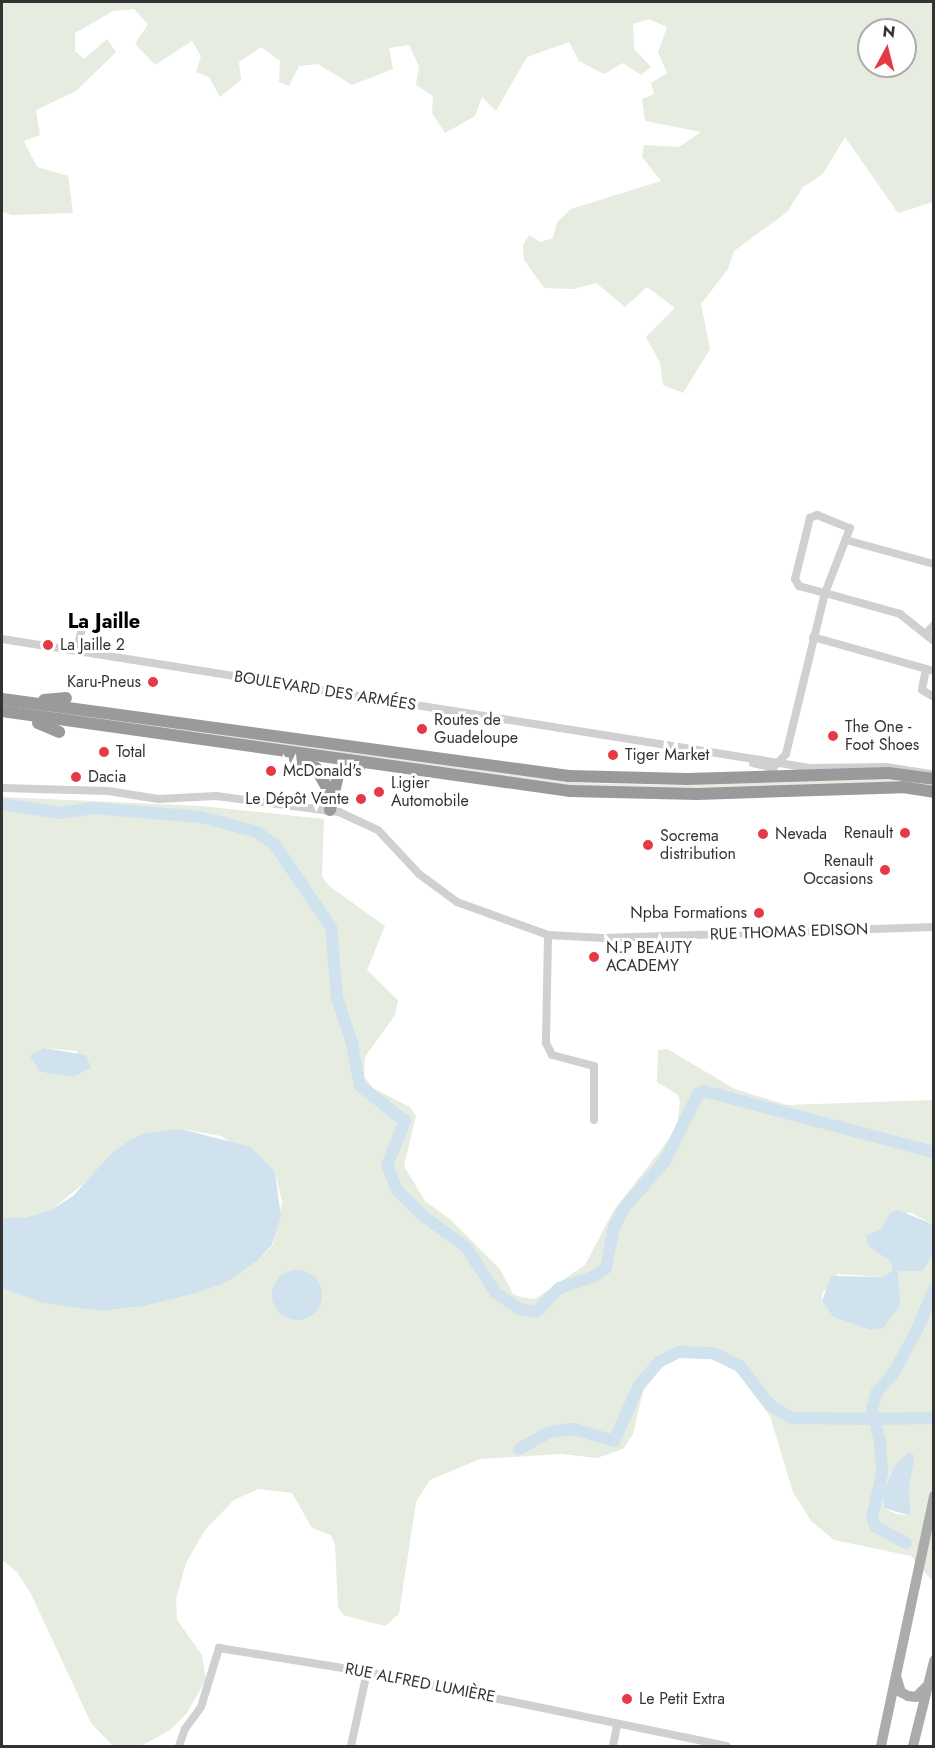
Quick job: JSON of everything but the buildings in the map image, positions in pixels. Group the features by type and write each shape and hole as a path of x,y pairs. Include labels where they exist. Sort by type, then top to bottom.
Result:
{"highway":[{"path":"3,703 66,698"},
{"path":"3,703 579,777 687,779 888,773 933,777"},
{"path":"3,703 201,740 461,778"},
{"path":"109,705 116,710 201,727"},
{"path":"2,717 47,724 59,732"},
{"path":"119,738 201,740"},
{"path":"227,744 306,762 323,775 332,796"},
{"path":"330,810 338,775 349,767 630,794 856,787 903,787 933,792"}],"main road":[{"path":"882,1746 933,1496"},
{"path":"913,1746 933,1661"},
{"path":"896,1673 901,1692 910,1697 923,1692 929,1681"},
{"path":"874,1746 890,1703"}],"street":[{"path":"782,762 825,593 846,540 847,524 817,515 810,518 795,579 802,587 825,593 900,614 933,641"},
{"path":"846,540 933,564"},
{"path":"77,651 82,621"},
{"path":"926,633 933,625"},
{"path":"813,637 930,670 922,690 933,697"},
{"name":"BOULEVARD DES ARMÉES","path":"2,639 810,768 886,766 933,777"},
{"name":"RUE THOMAS EDISON","path":"2,788 108,791 158,799 216,796 330,810 378,830 419,874 457,902 548,935 603,938 933,927"},
{"path":"548,935 546,1043 552,1055 594,1066 594,1120"},
{"name":"RUE ALFRED LUMIÈRE","path":"179,1746 185,1729 201,1707 219,1648 367,1672 726,1746"},
{"path":"351,1746 367,1672"},
{"path":"613,1746 617,1725"}],"shaded area":[{"path":"2,2 933,2 933,202 898,213 845,137 823,174 803,187 787,212 734,251 728,269 701,304 710,349 683,393 663,385 660,363 646,337 675,308 647,287 625,307 596,283 573,289 544,288 524,260 523,245 529,235 540,242 553,238 557,222 571,209 661,181 642,157 644,145 679,147 701,132 645,121 642,99 654,94 651,83 667,73 658,52 667,27 649,19 633,24 634,49 651,67 641,75 623,63 604,74 579,61 569,42 527,57 496,111 482,97 475,116 445,133 432,113 433,96 416,85 419,66 409,45 389,48 393,69 352,85 318,64 299,66 289,86 279,82 280,61 261,47 239,62 241,80 220,97 209,77 196,72 201,56 192,41 155,65 135,44 148,24 134,9 113,11 75,33 75,51 84,59 107,39 116,52 76,91 36,110 40,135 24,141 37,167 68,176 73,213 11,215 2,211"},
{"path":"2,703 579,783 664,785 882,778 933,783 933,788 583,788 2,707"},
{"path":"2,797 202,806 324,819 322,877 329,886 385,926 367,970 398,1000 395,1015 365,1057 364,1077 373,1088 410,1107 416,1116 404,1166 425,1201 451,1220 500,1269 513,1294 535,1299 585,1265 614,1210 677,1129 680,1101 678,1095 657,1082 658,1050 667,1049 735,1089 787,1105 933,1100 933,1224 909,1212 883,1228 868,1246 891,1262 892,1271 883,1277 838,1274 822,1294 822,1301 833,1317 870,1330 899,1292 898,1271 923,1271 933,1254 933,1582 911,1556 834,1540 811,1521 793,1492 770,1416 736,1371 709,1358 677,1358 665,1361 643,1391 633,1434 623,1449 597,1458 561,1454 480,1459 430,1480 416,1502 399,1614 385,1626 343,1615 338,1607 335,1545 331,1535 312,1528 292,1493 258,1489 234,1500 205,1530 186,1563 176,1599 177,1620 202,1655 206,1679 187,1713 170,1730 141,1746 113,1746 91,1723 31,1594 17,1572 2,1560 2,1288 42,1303 100,1311 145,1306 193,1294 226,1283 258,1260 273,1245 282,1202 275,1172 221,1136 181,1129 87,1181 51,1210 24,1218 2,1218","holes":["44,1048 77,1051 72,1077 40,1072","915,1456 909,1488 911,1516 896,1514 884,1508 882,1494 895,1465"]}],"water":[{"path":"44,1048 86,1055 91,1068 72,1077 40,1072 30,1056"},
{"path":"181,1129 251,1147 275,1172 281,1216 272,1245 258,1260 226,1283 193,1294 145,1306 100,1311 42,1303 2,1288 2,1218 24,1218 51,1210 73,1196 111,1154 130,1140 146,1133"},
{"path":"897,1210 933,1224 932,1256 923,1271 898,1271 900,1306 883,1328 870,1330 833,1317 822,1301 831,1276 883,1277 892,1271 891,1262 868,1246 866,1235 881,1230 890,1213"},
{"path":"292,1270 302,1270 315,1277 322,1290 322,1300 315,1313 302,1320 292,1320 283,1316 276,1309 272,1300 272,1290 276,1281 283,1274"},
{"path":"909,1452 915,1456 909,1488 911,1516 884,1508 882,1494 895,1465"}],"waterway":[{"path":"2,804 61,813 93,808 201,817 257,832 275,845 331,927 337,997 352,1044 360,1086 405,1121 387,1165 397,1190 422,1215 466,1247 496,1293 520,1309 536,1312 559,1288 593,1277 606,1268 614,1227 624,1208 665,1161 698,1094 704,1091 934,1152"},
{"path":"934,1289 918,1328 893,1374 877,1392 872,1408 874,1419 934,1418"},
{"path":"519,1449 550,1432 574,1429 614,1441 639,1385 659,1362 679,1352 713,1353 740,1366 770,1405 792,1418 874,1419 880,1442 882,1473 872,1517 875,1526 906,1543"}],"place":[{"name":"La Jaille 2","path":"48,645"},
{"name":"Karu-Pneus","path":"153,682"},
{"name":"Routes de Guadeloupe","path":"422,729"},
{"name":"The One - Foot Shoes","path":"833,736"},
{"name":"Total","path":"104,752"},
{"name":"Tiger Market","path":"613,755"},
{"name":"McDonald's","path":"271,771"},
{"name":"Dacia","path":"76,777"},
{"name":"Ligier Automobile","path":"379,792"},
{"name":"Le Dépôt Vente","path":"361,799"},
{"name":"Renault","path":"905,833"},
{"name":"Nevada","path":"763,834"},
{"name":"Socrema distribution","path":"648,845"},
{"name":"Renault Occasions","path":"885,870"},
{"name":"Npba Formations","path":"759,913"},
{"name":"N.P BEAUTY ACADEMY","path":"594,957"},
{"name":"Le Petit Extra","path":"627,1699"}],"district":[{"name":"La Jaille","path":"104,621"}]}
